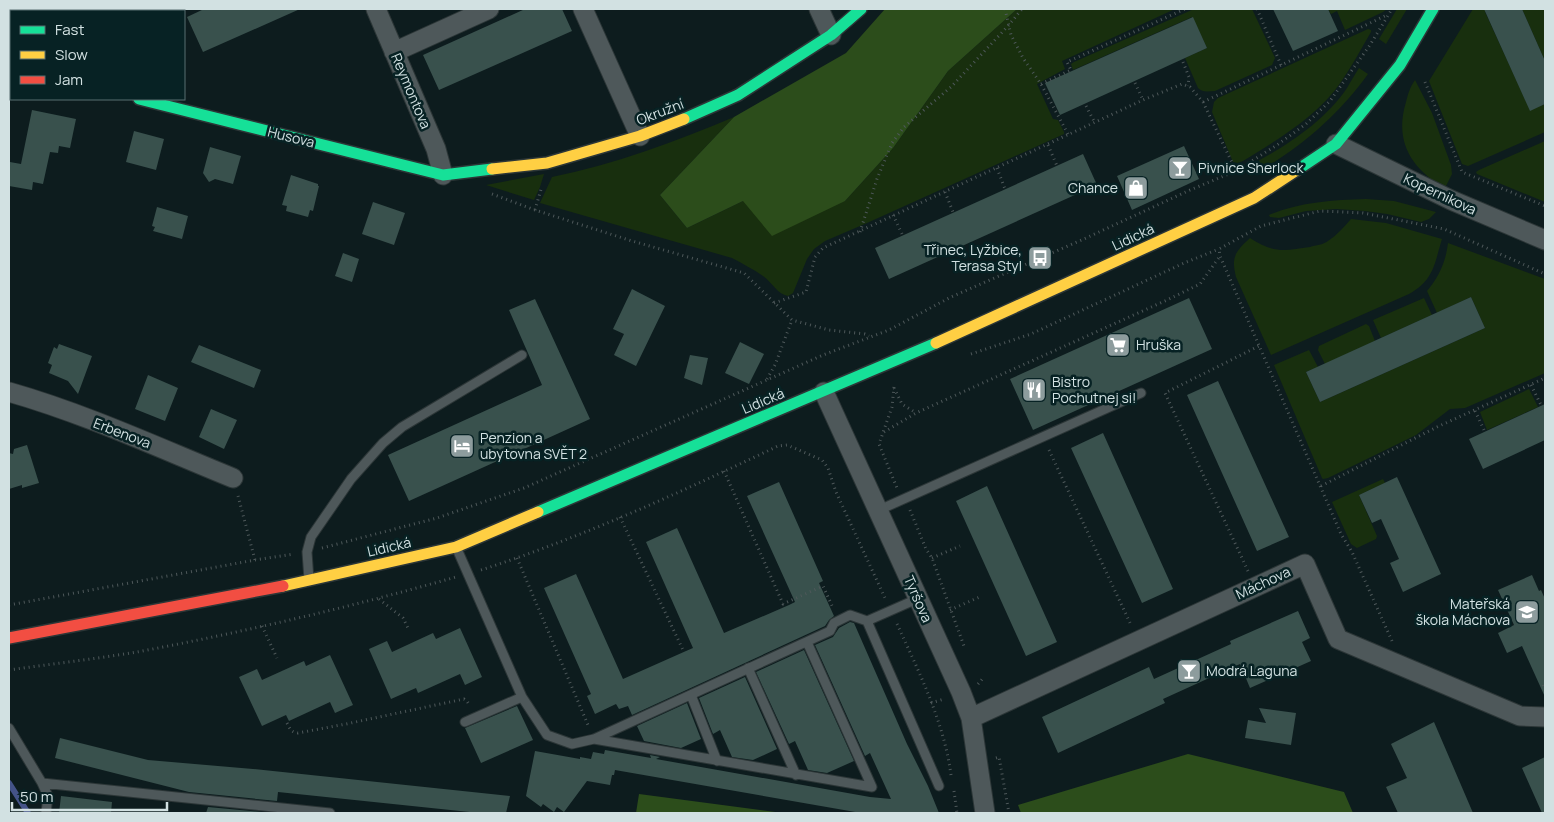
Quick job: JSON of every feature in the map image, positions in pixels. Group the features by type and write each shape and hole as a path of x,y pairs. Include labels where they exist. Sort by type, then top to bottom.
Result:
{"street":[{"name":"Reymontova","path":"376,9 436,149 443,175"},
{"path":"394,52 489,9"},
{"path":"583,9 640,136"},
{"path":"819,9 831,35"},
{"name":"Okružní","path":"443,175 547,163 640,136 688,117 738,94 831,35 861,9"},
{"name":"Lidická","path":"9,638 310,581 456,547 911,354 1254,198 1336,144 1400,65 1433,9"},
{"name":"Husova","path":"143,100 443,175"},
{"name":"Kopernikova","path":"1336,144 1451,200 1545,240"},
{"name":"Erbenova","path":"9,392 130,435 233,478"},
{"name":"Tyršova","path":"824,392 879,510 971,718 985,813"},
{"name":"Máchova","path":"971,718 1305,564 1338,639 1520,716 1545,717"}],"lane":[{"path":"310,581 307,552 311,537 351,478 383,443 402,427 522,355"},
{"path":"879,510 1140,393"},
{"path":"456,547 522,697 547,735 572,744 594,739 807,642 830,631 834,623 850,615 867,621 917,599"},
{"path":"867,621 938,786"},
{"path":"594,739 872,787 807,642"},
{"path":"748,668 796,775"},
{"path":"691,695 717,761"},
{"path":"465,722 522,697"},
{"path":"9,728 48,796 46,813"},
{"path":"42,783 330,813"}],"path":[{"path":"1005,9 1011,35 1023,58 1041,84 1069,136"},
{"path":"860,232 877,179 892,143 904,127 951,87 1022,9"},
{"path":"1041,84 1071,70 1067,62 1185,9"},
{"path":"1257,9 1281,66"},
{"path":"9,605 307,552 437,518 524,488 831,351 889,330 951,297 1236,171 1306,124 1330,101 1370,45 1392,9"},
{"path":"1203,102 1388,15"},
{"path":"1183,62 1189,77 1188,86"},
{"path":"1426,82 1462,172 1545,206"},
{"path":"1135,83 1143,100"},
{"path":"774,303 806,292 815,257 823,248 1069,136 1143,100 1182,84 1188,86 1203,102 1236,171"},
{"path":"1086,106 1095,123"},
{"path":"1048,145 1057,166"},
{"path":"996,168 1006,189"},
{"path":"489,192 535,210 632,241 744,272 792,320 829,330 865,334 870,337"},
{"path":"944,192 954,212"},
{"path":"535,210 539,196"},
{"path":"967,356 1031,334 1184,263 1219,249 1261,226 1320,212 1362,214 1444,230 1545,274"},
{"path":"892,215 903,236"},
{"path":"1219,249 1220,256 1341,534 1352,552 1392,641 1396,646"},
{"path":"884,432 916,413 1200,284 1220,256"},
{"path":"767,379 775,365 792,320"},
{"path":"1249,574 1165,393 1260,346"},
{"path":"1321,486 1437,427 1545,378"},
{"path":"894,387 902,384"},
{"path":"1531,385 1541,406"},
{"path":"894,387 902,404 916,413"},
{"path":"894,387 892,407 879,444 902,500 911,511 926,549 932,558 966,653"},
{"path":"1475,411 1485,432"},
{"path":"733,467 778,446 787,445 822,460 828,468 836,492 918,668 946,743 957,813"},
{"path":"1048,449 1132,628"},
{"path":"724,472 783,604 823,586 839,621"},
{"path":"233,478 255,560"},
{"path":"620,517 682,650"},
{"path":"932,558 960,546"},
{"path":"517,558 594,739"},
{"path":"950,610 982,596"},
{"path":"378,599 403,618 409,630"},
{"path":"262,626 278,658"},
{"path":"977,684 984,677"},
{"path":"1543,685 1545,690"},
{"path":"931,703 949,697"},
{"path":"287,723 293,732 298,733 464,699 467,701 475,718"},
{"path":"999,757 1009,813"}],"green space":[{"path":"885,9 1017,9 948,71 893,148 845,201 772,236 743,201 687,228 660,195 734,117 846,53"},
{"path":"1017,9 1175,9 1062,61 1065,69 1037,84 1053,119 1058,120 1064,134 825,241 814,249 807,259 793,293 788,296 781,293 766,278 732,258 540,203 552,177 599,166 644,152 734,117 660,195 687,228 743,201 845,201 893,148 948,71"},
{"path":"1194,9 1252,9 1275,58 1272,65 1215,91 1200,90 1185,58 1207,48 1192,17 1073,70 1071,64 1074,62"},
{"path":"1328,9 1387,9 1345,30 1337,11 1331,14"},
{"path":"1397,9 1407,9 1386,44 1379,39"},
{"path":"1473,9 1493,9 1485,12 1530,110 1545,104 1545,132 1468,166 1462,164 1429,81"},
{"path":"1522,9 1545,9 1545,61"},
{"path":"1368,29 1371,32 1349,70 1321,106 1269,145 1243,161 1233,162 1212,112 1214,102 1218,98"},
{"path":"1359,68 1368,74 1330,118 1284,156 1250,176 1248,171 1251,165 1278,150 1304,132 1327,112 1347,88"},
{"path":"1415,80 1432,113 1451,165 1452,174 1445,188 1423,172 1415,163 1404,141 1402,129 1403,116 1408,93"},
{"path":"1545,141 1545,202 1476,172 1479,170"},
{"path":"544,174 534,200 486,185"},
{"path":"1366,199 1394,201 1436,212 1429,219 1421,222 1387,214 1336,209 1306,211 1279,218 1270,217 1269,215 1305,204"},
{"path":"1351,219 1386,223 1442,239 1432,271 1424,283 1409,294 1271,355 1236,277 1234,260 1238,251 1250,238 1265,246 1279,250 1322,244 1334,236"},
{"path":"1448,243 1545,279 1545,373 1465,408 1450,409 1416,435 1323,479 1274,365 1309,350 1318,367 1306,372 1320,402 1485,328 1471,297 1437,313 1427,291 1441,268 1446,256"},
{"path":"1424,298 1432,315 1381,338 1373,320"},
{"path":"1366,324 1369,326 1375,341 1325,364 1318,350 1319,346"},
{"path":"1529,389 1538,407 1487,430 1480,412"},
{"path":"1383,479 1385,483 1359,495 1377,536 1376,539 1357,548 1351,544 1332,502"},
{"path":"1188,754 1344,792 1353,813 1021,813 1018,805"},
{"path":"639,794 783,813 636,813"}],"building":[{"path":"204,9 300,9 203,52 187,17"},
{"path":"525,9 562,9 572,31 439,90 423,55"},
{"path":"1273,9 1328,9 1338,31 1293,51"},
{"path":"1484,9 1522,9 1545,61 1545,104 1530,111"},
{"path":"1193,17 1207,48 1060,115 1045,83"},
{"path":"32,110 76,119 70,148 59,146 58,153 50,152 43,184 33,182 32,190 9,186 10,162 21,164"},
{"path":"134,131 164,139 156,170 126,162"},
{"path":"1184,146 1199,179 1132,210 1117,176"},
{"path":"210,147 241,156 233,184 215,179 209,182 203,173"},
{"path":"1083,154 1097,185 889,279 875,248"},
{"path":"291,175 319,186 313,211 310,210 308,217 286,211 287,206 282,205"},
{"path":"373,202 405,213 394,245 362,234"},
{"path":"157,207 188,216 182,239 153,231 155,227 152,226"},
{"path":"343,253 359,259 352,282 335,276"},
{"path":"632,289 665,306 636,366 614,355 624,334 613,329"},
{"path":"1471,297 1485,328 1320,402 1306,372"},
{"path":"1189,298 1212,349 1033,430 1010,379"},
{"path":"535,299 590,419 409,501 388,455 542,385 509,310"},
{"path":"740,342 764,354 749,384 725,373"},
{"path":"59,344 92,356 78,394 68,381 49,373 52,365 48,363 54,347 57,349"},
{"path":"199,345 261,370 254,388 191,362"},
{"path":"690,355 708,358 702,385 684,378"},
{"path":"148,375 178,388 165,421 135,409"},
{"path":"1218,381 1289,537 1257,551 1187,395"},
{"path":"1545,404 1545,440 1483,469 1469,439"},
{"path":"211,409 237,420 224,449 199,437"},
{"path":"1103,433 1173,589 1142,603 1071,448"},
{"path":"27,445 39,483 22,488 22,485 9,489 9,453 13,454 14,449"},
{"path":"1397,477 1441,574 1403,592 1390,563 1399,559 1381,519 1372,523 1359,495"},
{"path":"779,482 823,581 819,583 834,616 825,626 632,715 628,706 619,709 616,704 595,714 587,696 591,694 544,588 576,574 623,679 693,648 646,542 677,528 724,633 789,605 795,602 747,496"},
{"path":"987,486 1057,642 1026,656 956,501"},
{"name":"Mateřská škola Máchova","path":"1532,575 1545,599 1545,697 1522,646 1507,653 1498,633 1514,625 1498,590"},
{"path":"1298,611 1310,638 1302,642 1311,661 1250,688 1240,664 1163,699 1165,703 1058,753 1042,717 1149,667 1154,679 1231,644 1230,641"},
{"path":"850,622 854,623 939,813 861,813 615,770 610,785 587,781 564,812 557,807 554,812 543,804 541,807 526,796 535,751 580,759 580,757 591,759 593,752 604,754 605,750 651,758 650,755 660,757 656,759 870,797 891,799 870,753 865,756 815,645 833,637 839,628"},
{"path":"460,628 482,677 465,685 460,674 418,693 416,688 391,699 369,649 387,641 392,652 433,633 436,639"},
{"path":"804,650 854,761 827,773 808,770 795,741 789,744 756,672"},
{"path":"330,655 353,705 335,713 330,702 289,721 286,715 262,726 239,677 257,669 262,680 304,661 306,666"},
{"path":"745,677 777,749 753,760 732,757 720,730 713,734 699,698"},
{"path":"687,703 701,739 681,748 644,741 637,726"},
{"path":"517,706 533,740 481,763 465,728"},
{"path":"1259,708 1296,713 1291,745 1245,738 1248,720 1266,723"},
{"path":"1434,722 1473,813 1398,813 1386,787 1407,778 1391,744"},
{"path":"60,738 148,760 510,796 506,813 479,813 278,792 277,801 189,792 55,758"},
{"path":"1545,757 1545,813 1542,813 1522,768"},
{"path":"61,796 112,802 111,813 59,813"},
{"path":"208,807 272,813 206,813"}],"waterway":[{"path":"9,783 28,813"}],"traffic: fast":[{"path":"684,119 738,95 831,35 861,9"},
{"path":"1297,170 1336,144 1400,65 1433,9"},
{"path":"143,100 443,175 492,169"},
{"path":"538,512 936,343"}],"traffic: slow":[{"path":"492,169 547,163 640,136 684,119"},
{"path":"936,343 1254,198 1297,170"},
{"path":"283,586 456,547 538,512"}],"traffic: jam":[{"path":"9,638 283,586"}],"place":[{"name":"Pivnice Sherlock","path":"1180,168"},
{"name":"Chance","path":"1136,188"},
{"name":"Třinec, Lyžbice, Terasa Styl","path":"1040,258"},
{"name":"Hruška","path":"1118,345"},
{"name":"Bistro Pochutnej si!","path":"1034,390"},
{"name":"Penzion a ubytovna SVĚT 2","path":"462,446"},
{"name":"Mateřská škola Máchova","path":"1527,612"},
{"name":"Modrá Laguna","path":"1189,671"}]}
